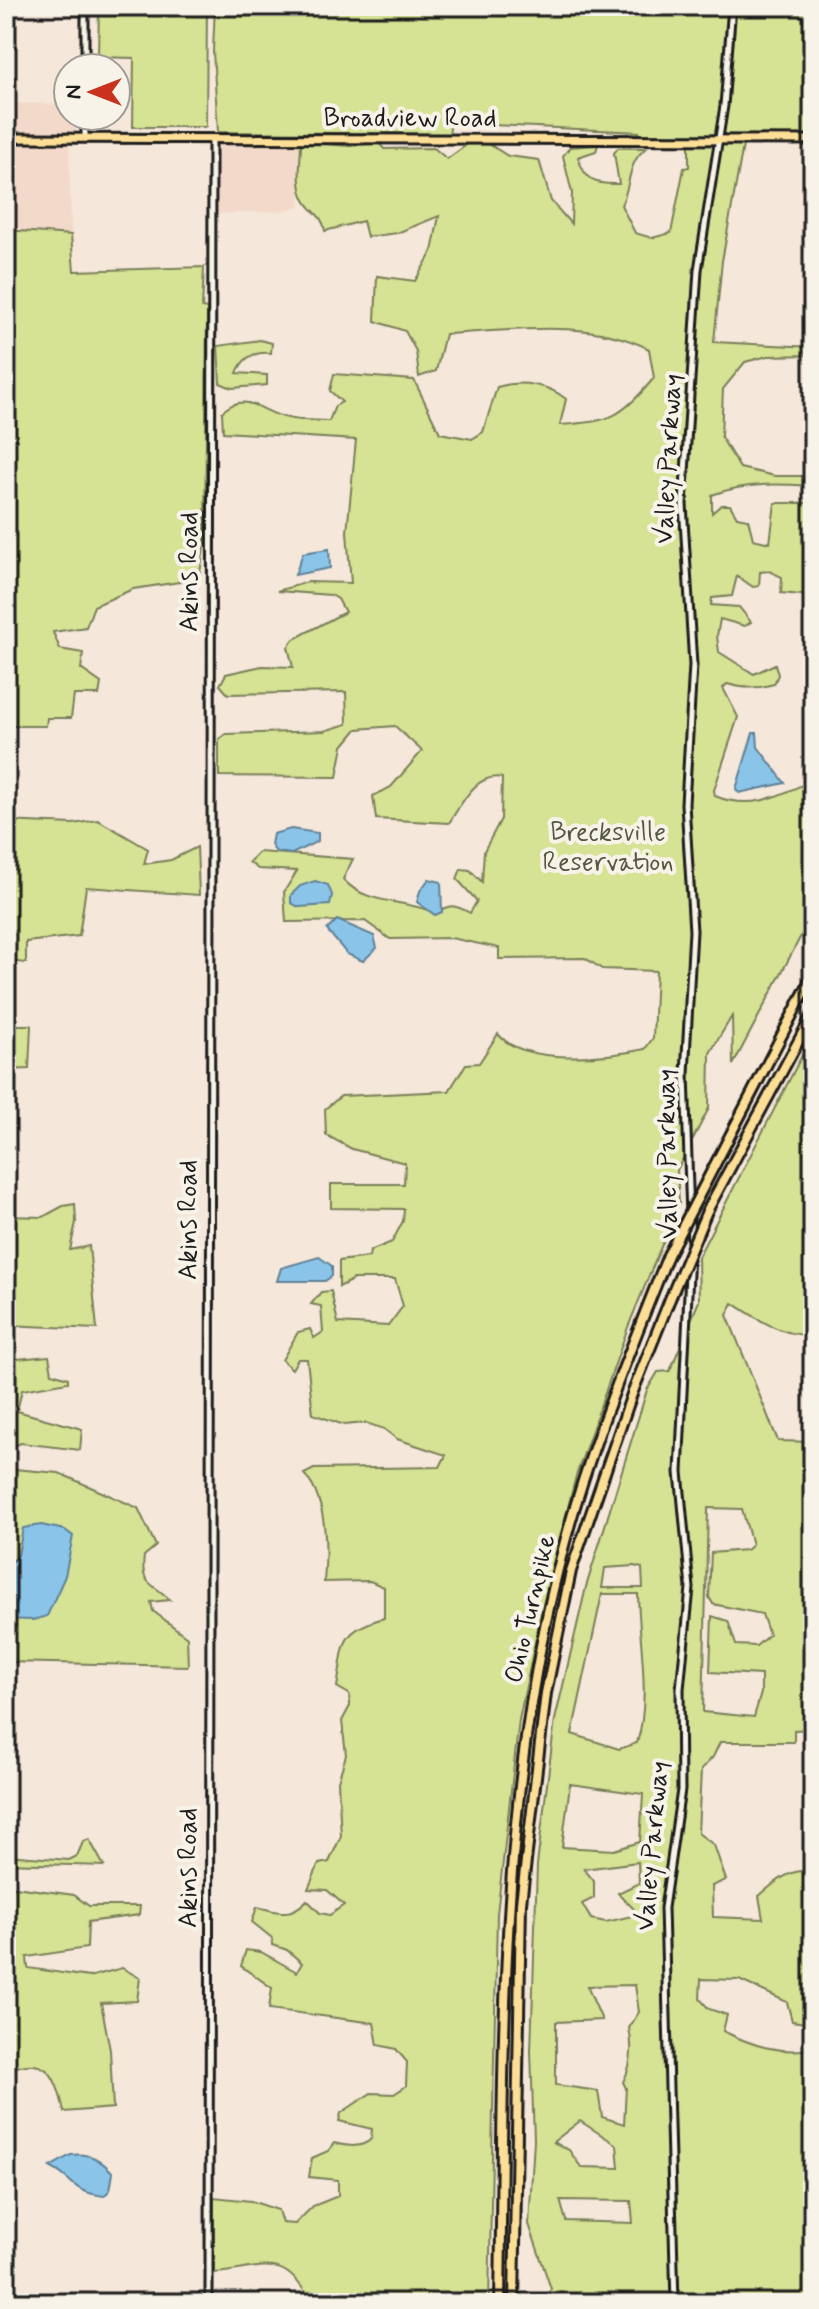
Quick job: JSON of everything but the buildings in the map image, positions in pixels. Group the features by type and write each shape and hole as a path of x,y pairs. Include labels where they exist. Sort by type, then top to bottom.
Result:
{"highway":[{"name":"Ohio Turnpike","path":"500,2303 506,1922 532,1692 558,1568 589,1464 668,1255 813,975"},
{"name":"Ohio Turnpike","path":"514,2303 521,1903 546,1693 571,1571 632,1394 707,1211 813,1014"}],"main road":[{"name":"Broadview Road","path":"6,138 813,140"}],"street":[{"path":"85,6 85,52"},
{"name":"Valley Parkway","path":"675,2303 669,2177 664,1908 681,1790 680,1689 690,1588 679,1472 690,1280 685,1074 693,966 685,837 693,665 682,524 698,270 718,140 732,6"},
{"path":"85,132 85,137"},
{"name":"Akins Road","path":"209,2303 212,138"}],"shaded area":[{"path":"6,103 52,104 52,132 73,132 71,133 6,134"},
{"path":"6,141 69,141 71,235 6,230"},
{"path":"224,141 301,142 300,206 282,211 216,214 216,146"}],"green space":[{"path":"99,6 207,6 206,127 133,127 132,52 98,52"},
{"name":"Brecksville Reservation","path":"215,6 813,6 813,140 744,140 722,261 714,342 813,347 813,355 768,356 745,362 723,389 721,437 740,468 775,476 813,476 813,486 762,485 724,491 712,495 712,513 721,505 730,505 737,517 748,519 753,539 770,543 775,503 805,503 813,499 813,601 812,596 781,593 782,577 769,571 760,572 759,586 753,587 737,576 732,596 712,598 711,605 739,607 751,622 745,626 720,619 717,636 719,652 754,674 775,664 778,675 774,684 768,686 751,688 727,684 723,688 738,717 714,790 715,796 753,802 777,796 813,780 813,913 733,1065 732,1016 710,1053 709,1108 677,1170 679,1203 628,1327 576,1476 542,1609 519,1720 497,1914 489,2303 312,2303 291,2275 281,2269 260,2267 214,2273 214,2197 251,2201 278,2210 282,2223 295,2224 313,2206 338,2196 338,2180 309,2177 312,2158 328,2151 334,2143 359,2145 371,2139 372,2129 339,2121 341,2113 371,2093 394,2094 406,2086 407,2062 396,2049 378,2045 374,2023 269,2009 272,1988 241,1966 246,1950 261,1952 297,1972 302,1963 287,1950 273,1945 272,1938 252,1922 257,1907 289,1912 307,1900 320,1913 330,1915 344,1905 327,1890 308,1889 319,1864 329,1862 341,1836 338,1781 346,1755 342,1721 350,1706 349,1694 337,1687 343,1650 346,1641 358,1628 384,1618 384,1587 370,1581 324,1582 326,1555 322,1511 318,1497 304,1474 314,1469 440,1467 446,1455 397,1439 384,1429 366,1423 344,1425 313,1414 307,1359 298,1359 292,1369 282,1360 298,1332 310,1329 314,1338 323,1332 321,1306 311,1304 321,1292 331,1291 338,1323 388,1326 403,1306 395,1279 354,1279 339,1287 339,1261 369,1257 370,1251 392,1242 403,1221 404,1209 331,1208 331,1184 404,1184 405,1163 352,1149 326,1135 325,1109 341,1096 449,1091 466,1064 479,1063 498,1034 510,1044 546,1055 610,1055 645,1049 653,1038 656,971 602,969 585,958 499,959 499,948 451,938 390,939 365,921 286,922 284,892 297,871 258,869 249,862 259,852 353,859 343,879 363,894 435,913 452,906 470,913 477,901 457,879 461,869 470,870 482,882 484,851 501,819 502,778 493,777 477,785 449,823 376,819 373,796 391,787 422,751 395,726 357,729 343,746 337,777 219,776 219,739 226,734 324,731 347,724 346,692 228,694 220,685 226,674 262,666 293,667 288,647 294,639 345,612 338,599 331,595 277,591 308,582 351,583 347,532 356,440 223,432 222,412 231,405 247,403 288,418 329,421 335,406 342,402 330,391 334,374 414,380 440,433 472,439 483,432 497,387 506,385 542,387 566,399 560,425 592,422 623,410 654,378 649,349 601,333 523,329 445,334 436,371 419,377 416,351 405,331 375,321 377,276 415,281 432,252 439,216 397,233 367,237 363,221 325,231 322,221 302,194 301,142 349,146 379,143 384,149 434,148 447,159 468,144 487,143 508,156 539,160 551,201 571,224 572,193 563,156 570,147 598,145 596,151 578,157 592,180 611,184 619,184 614,153 618,148 646,148 635,161 621,205 635,233 652,238 671,233 684,168 689,167 689,140 639,139 639,132 451,123 449,134 218,132 213,51"},
{"path":"6,230 71,235 74,271 204,267 202,308 207,309 205,542 199,579 133,589 94,606 86,627 53,632 60,649 83,653 81,669 101,683 99,695 74,695 71,718 47,718 46,726 6,726"},
{"path":"260,340 272,343 271,353 250,356 237,373 267,375 267,385 232,388 220,383 218,346"},
{"path":"98,820 148,849 144,864 171,860 197,847 199,895 86,887 79,936 26,942 26,963 6,961 6,821 73,824"},
{"path":"6,1020 12,1025 31,1025 29,1069 6,1070"},
{"path":"813,1034 813,1334 781,1330 733,1303 727,1315 778,1441 813,1442 813,1729 794,1730 794,1742 720,1742 713,1757 701,1770 698,1833 714,1845 726,1880 712,1886 713,1917 763,1919 759,1896 790,1874 813,1872 813,2024 792,2021 787,2002 739,1980 701,1979 700,1999 709,2009 727,2015 723,2031 734,2036 777,2049 813,2049 813,2303 545,2303 551,2289 529,2224 534,2140 531,2051 537,1865 555,1720 586,1587 647,1390 658,1372 670,1371 699,1301 698,1257","holes":["708,1508 742,1509 752,1545 746,1550 711,1553 709,1597 713,1604 762,1614 769,1635 756,1646 736,1645 728,1621 712,1616 710,1672 761,1675 761,1693 754,1717 703,1712","605,1568 642,1568 643,1588 602,1588","602,1594 638,1594 644,1689 641,1726 637,1743 619,1749 572,1734","570,1784 643,1794 640,1842 614,1850 562,1847","638,1862 639,1883 618,1893 634,1909 632,1916 606,1922 591,1919 582,1904 594,1898 594,1881 584,1869","635,1985 639,2012 629,2028 630,2062 623,2082 626,2088 624,2124 602,2117 598,2091 556,2085 556,2022 602,2020 587,1986","580,2121 617,2145 619,2168 581,2167 569,2150 553,2142","560,2200 631,2201 633,2223 566,2221"]},
{"path":"75,1204 76,1222 70,1250 89,1246 97,1329 6,1325 6,1216 43,1217 63,1206"},
{"path":"49,1356 52,1373 68,1378 68,1382 22,1390 17,1411 82,1429 80,1450 21,1443 6,1449 6,1360"},
{"path":"6,1460 14,1469 59,1473 138,1508 156,1546 144,1556 146,1579 170,1600 151,1602 153,1611 187,1637 188,1666 6,1662"},
{"path":"89,1839 104,1866 6,1863 6,1855 69,1860 77,1856 83,1842"},
{"path":"6,1874 8,1886 74,1895 89,1906 140,1906 139,1915 88,1922 87,1948 27,1957 28,1968 89,1977 122,1968 140,1978 137,2001 101,2003 110,2050 113,2108 64,2112 58,2088 48,2071 31,2065 6,2071"}],"water":[{"path":"329,549 330,568 295,575 303,553"},
{"path":"753,733 757,733 758,747 785,783 739,793 736,789"},
{"path":"291,829 318,833 318,841 292,854 276,852 271,845 273,834"},
{"path":"429,879 441,882 442,912 435,915 417,902 420,891"},
{"path":"315,881 328,885 332,895 330,905 299,907 291,903 291,895 300,886"},
{"path":"337,920 374,936 377,948 363,961 347,954 327,930"},
{"path":"319,1257 332,1266 332,1276 325,1281 277,1281 281,1268"},
{"path":"41,1525 65,1530 73,1536 65,1576 47,1616 33,1620 6,1619 6,1569 18,1555 23,1528"},
{"path":"71,2155 95,2158 113,2173 110,2190 104,2196 78,2188 50,2167"}]}
